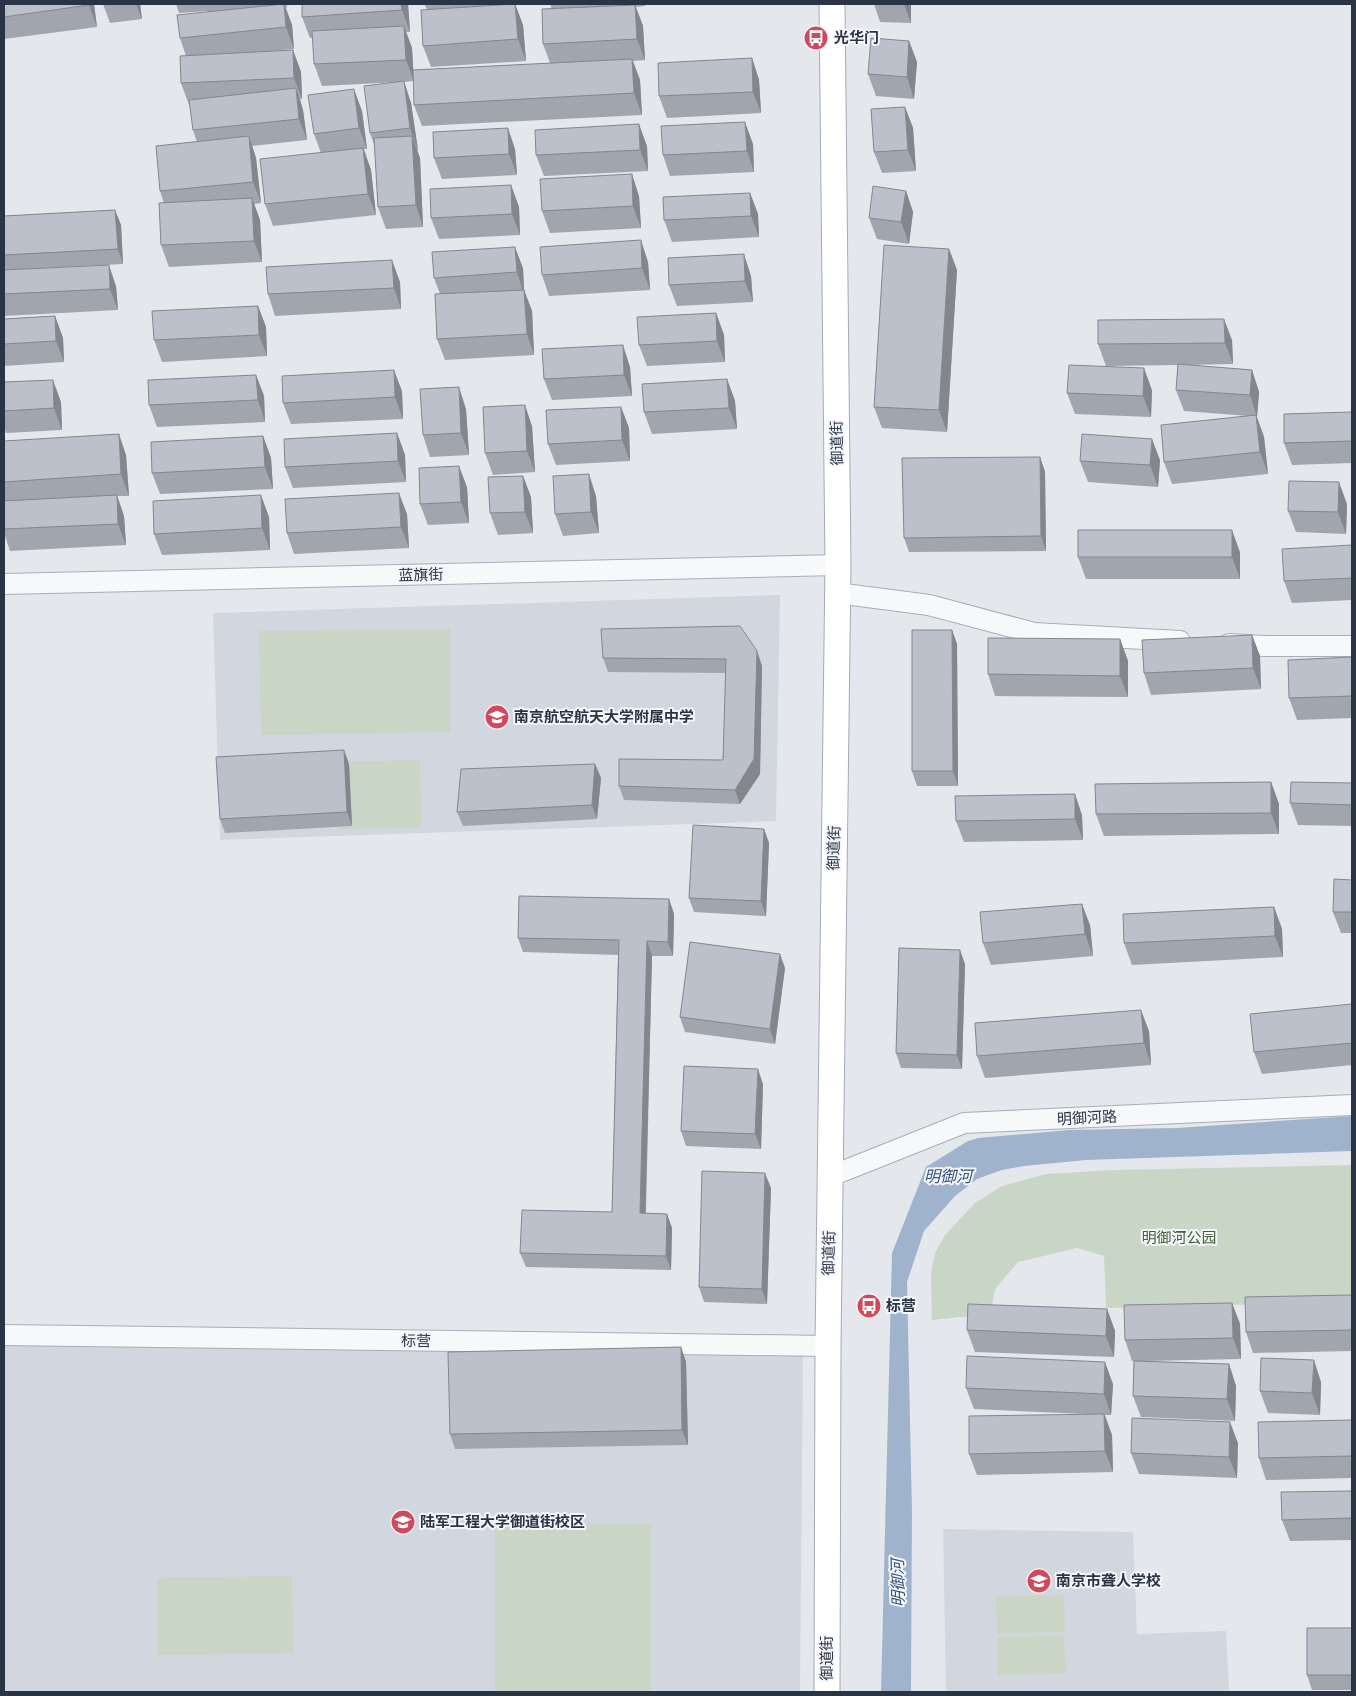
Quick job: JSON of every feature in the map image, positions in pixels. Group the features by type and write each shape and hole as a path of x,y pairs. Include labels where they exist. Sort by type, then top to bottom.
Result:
{"main road":[{"name":"御道街","path":"827,1692 828,1346 838,565 832,4"}],"street":[{"name":"蓝旗街","path":"4,584 838,565"},
{"path":"837,593 929,605 1034,633 1265,646 1352,646"},
{"name":"明御河路","path":"831,1176 964,1123 1352,1105"},
{"name":"标营","path":"4,1335 828,1346"}],"shaded area":[{"name":"南京航空航天大学附属中学","path":"780,595 776,821 220,840 213,613"},
{"name":"陆军工程大学御道街校区","path":"4,1338 803,1352 800,1692 4,1692"},
{"name":"南京市聋人学校","path":"943,1529 1133,1532 1137,1634 1226,1631 1229,1692 946,1692"}],"green space":[{"path":"450,629 450,732 261,735 259,631"},
{"path":"420,760 421,828 340,829 340,762"},
{"name":"明御河公园","path":"1352,1165 1352,1302 1106,1308 1104,1256 1077,1248 1018,1262 995,1289 990,1314 932,1320 931,1273 935,1253 945,1235 975,1203 1002,1186 1046,1174 1113,1170"},
{"path":"651,1524 651,1692 495,1692 495,1525"},
{"path":"292,1576 293,1653 158,1655 157,1578"},
{"path":"1064,1595 1065,1632 997,1634 996,1597"},
{"path":"1064,1635 1066,1673 998,1675 997,1637"}],"water":[{"name":"明御河","path":"1352,1116 1352,1151 1086,1160 1002,1170 977,1179 955,1196 924,1231 907,1282 912,1512 911,1692 881,1692 892,1253 926,1167 968,1141 978,1138 1069,1130 1177,1128"}],"building":[{"path":"4,4 89,4 89,5 4,17"},
{"path":"284,4 286,27 180,38 177,15"},
{"path":"302,4 401,4 402,10 302,17"},
{"path":"515,4 518,39 423,46 421,10"},
{"path":"635,5 637,39 543,44 542,9"},
{"path":"404,26 406,60 314,64 312,31"},
{"path":"871,38 909,41 907,77 868,74"},
{"path":"293,50 294,78 181,83 180,56"},
{"path":"752,58 753,92 659,96 658,63"},
{"path":"632,59 634,93 414,105 413,70"},
{"path":"404,81 410,128 370,133 364,86"},
{"path":"296,88 299,119 193,130 189,100"},
{"path":"354,89 359,128 314,134 308,95"},
{"path":"905,107 908,150 874,152 871,109"},
{"path":"745,122 747,151 663,155 661,126"},
{"path":"639,124 640,150 536,155 535,130"},
{"path":"508,128 509,154 434,158 433,132"},
{"path":"249,136 253,182 160,191 156,146"},
{"path":"412,136 416,205 378,207 374,138"},
{"path":"363,148 368,194 265,204 260,159"},
{"path":"632,174 633,206 542,211 540,179"},
{"path":"511,185 512,214 431,218 430,189"},
{"path":"873,186 906,191 901,222 869,218"},
{"path":"750,193 751,216 664,220 663,197"},
{"path":"252,198 254,241 161,245 159,203"},
{"path":"115,210 118,249 4,255 4,216"},
{"path":"641,240 642,268 542,275 540,247"},
{"path":"884,245 949,249 939,410 874,407"},
{"path":"515,247 517,272 434,278 432,252"},
{"path":"744,254 745,281 669,285 668,258"},
{"path":"392,260 394,288 268,294 266,267"},
{"path":"109,265 110,289 4,294 4,270"},
{"path":"524,290 527,334 437,339 435,294"},
{"path":"258,306 259,335 154,340 152,311"},
{"path":"716,313 717,341 639,345 637,317"},
{"path":"55,316 56,341 4,344 4,319"},
{"path":"1224,319 1225,343 1098,344 1098,320"},
{"path":"623,345 624,375 544,379 542,349"},
{"path":"1178,364 1252,370 1250,395 1176,390"},
{"path":"1069,365 1144,368 1143,396 1067,393"},
{"path":"394,370 395,397 283,403 282,376"},
{"path":"256,375 258,400 149,405 148,380"},
{"path":"727,379 729,408 644,412 642,384"},
{"path":"53,380 54,408 4,411 4,382"},
{"path":"459,387 461,433 423,435 420,389"},
{"path":"525,405 527,451 485,453 483,407"},
{"path":"621,407 622,440 548,444 546,410"},
{"path":"1352,412 1352,441 1284,443 1284,414"},
{"path":"1256,415 1260,452 1164,462 1161,425"},
{"path":"397,433 398,461 285,467 284,439"},
{"path":"119,434 121,474 4,482 4,441"},
{"path":"1082,434 1152,439 1150,465 1080,461"},
{"path":"263,436 265,467 152,473 151,442"},
{"path":"1040,457 1041,536 904,538 902,458"},
{"path":"459,466 461,502 420,504 419,468"},
{"path":"589,474 591,512 555,514 553,476"},
{"path":"523,476 525,512 490,513 488,477"},
{"path":"1289,481 1339,482 1338,512 1288,511"},
{"path":"399,493 401,527 287,533 285,499"},
{"path":"117,495 118,524 4,529 4,501"},
{"path":"261,495 262,528 154,534 153,501"},
{"path":"1078,530 1232,530 1232,557 1078,557"},
{"path":"1352,545 1352,578 1284,581 1282,549"},
{"path":"740,626 757,651 754,759 735,790 619,786 619,759 723,760 726,659 603,658 601,629"},
{"path":"912,630 952,630 953,771 912,771"},
{"path":"1252,635 1253,668 1144,673 1142,640"},
{"path":"988,638 1120,639 1120,676 988,674"},
{"path":"1352,657 1352,696 1289,698 1288,660"},
{"path":"344,750 347,812 220,819 216,757"},
{"path":"595,764 592,805 457,812 461,769"},
{"path":"1271,782 1271,813 1096,814 1095,784"},
{"path":"1291,782 1352,783 1352,805 1290,803"},
{"path":"1075,794 1075,819 956,821 955,796"},
{"path":"693,825 764,829 761,901 689,898"},
{"path":"1334,879 1352,880 1352,912 1333,912"},
{"path":"519,896 669,899 668,942 647,941 640,1213 667,1214 666,1256 520,1253 522,1210 612,1212 619,940 518,938"},
{"path":"1082,904 1085,934 983,943 980,912"},
{"path":"1274,907 1275,936 1124,943 1123,914"},
{"path":"690,942 780,954 770,1029 680,1017"},
{"path":"899,948 960,950 957,1055 896,1053"},
{"path":"1352,1004 1352,1043 1254,1052 1250,1014"},
{"path":"1141,1010 1144,1043 977,1056 975,1023"},
{"path":"684,1066 758,1069 755,1134 681,1131"},
{"path":"702,1171 765,1173 762,1289 699,1287"},
{"path":"1352,1295 1352,1330 1246,1332 1245,1297"},
{"path":"1232,1303 1233,1338 1125,1340 1124,1305"},
{"path":"968,1304 1107,1309 1106,1336 967,1330"},
{"path":"681,1347 682,1430 450,1434 448,1352"},
{"path":"967,1356 1105,1362 1104,1394 966,1388"},
{"path":"1261,1358 1314,1360 1312,1393 1260,1391"},
{"path":"1134,1361 1229,1364 1227,1399 1133,1396"},
{"path":"1104,1414 1105,1451 969,1454 969,1416"},
{"path":"1132,1418 1230,1422 1229,1457 1131,1453"},
{"path":"1352,1420 1352,1456 1259,1458 1258,1422"},
{"path":"1352,1491 1352,1518 1282,1520 1281,1492"},
{"path":"1307,1628 1352,1628 1352,1675 1307,1675"}],"place":[{"name":"光华门","path":"816,38"},
{"name":"南京航空航天大学附属中学","path":"497,717"},
{"name":"标营","path":"869,1306"},
{"name":"陆军工程大学御道街校区","path":"403,1522"},
{"name":"南京市聋人学校","path":"1039,1581"}]}
